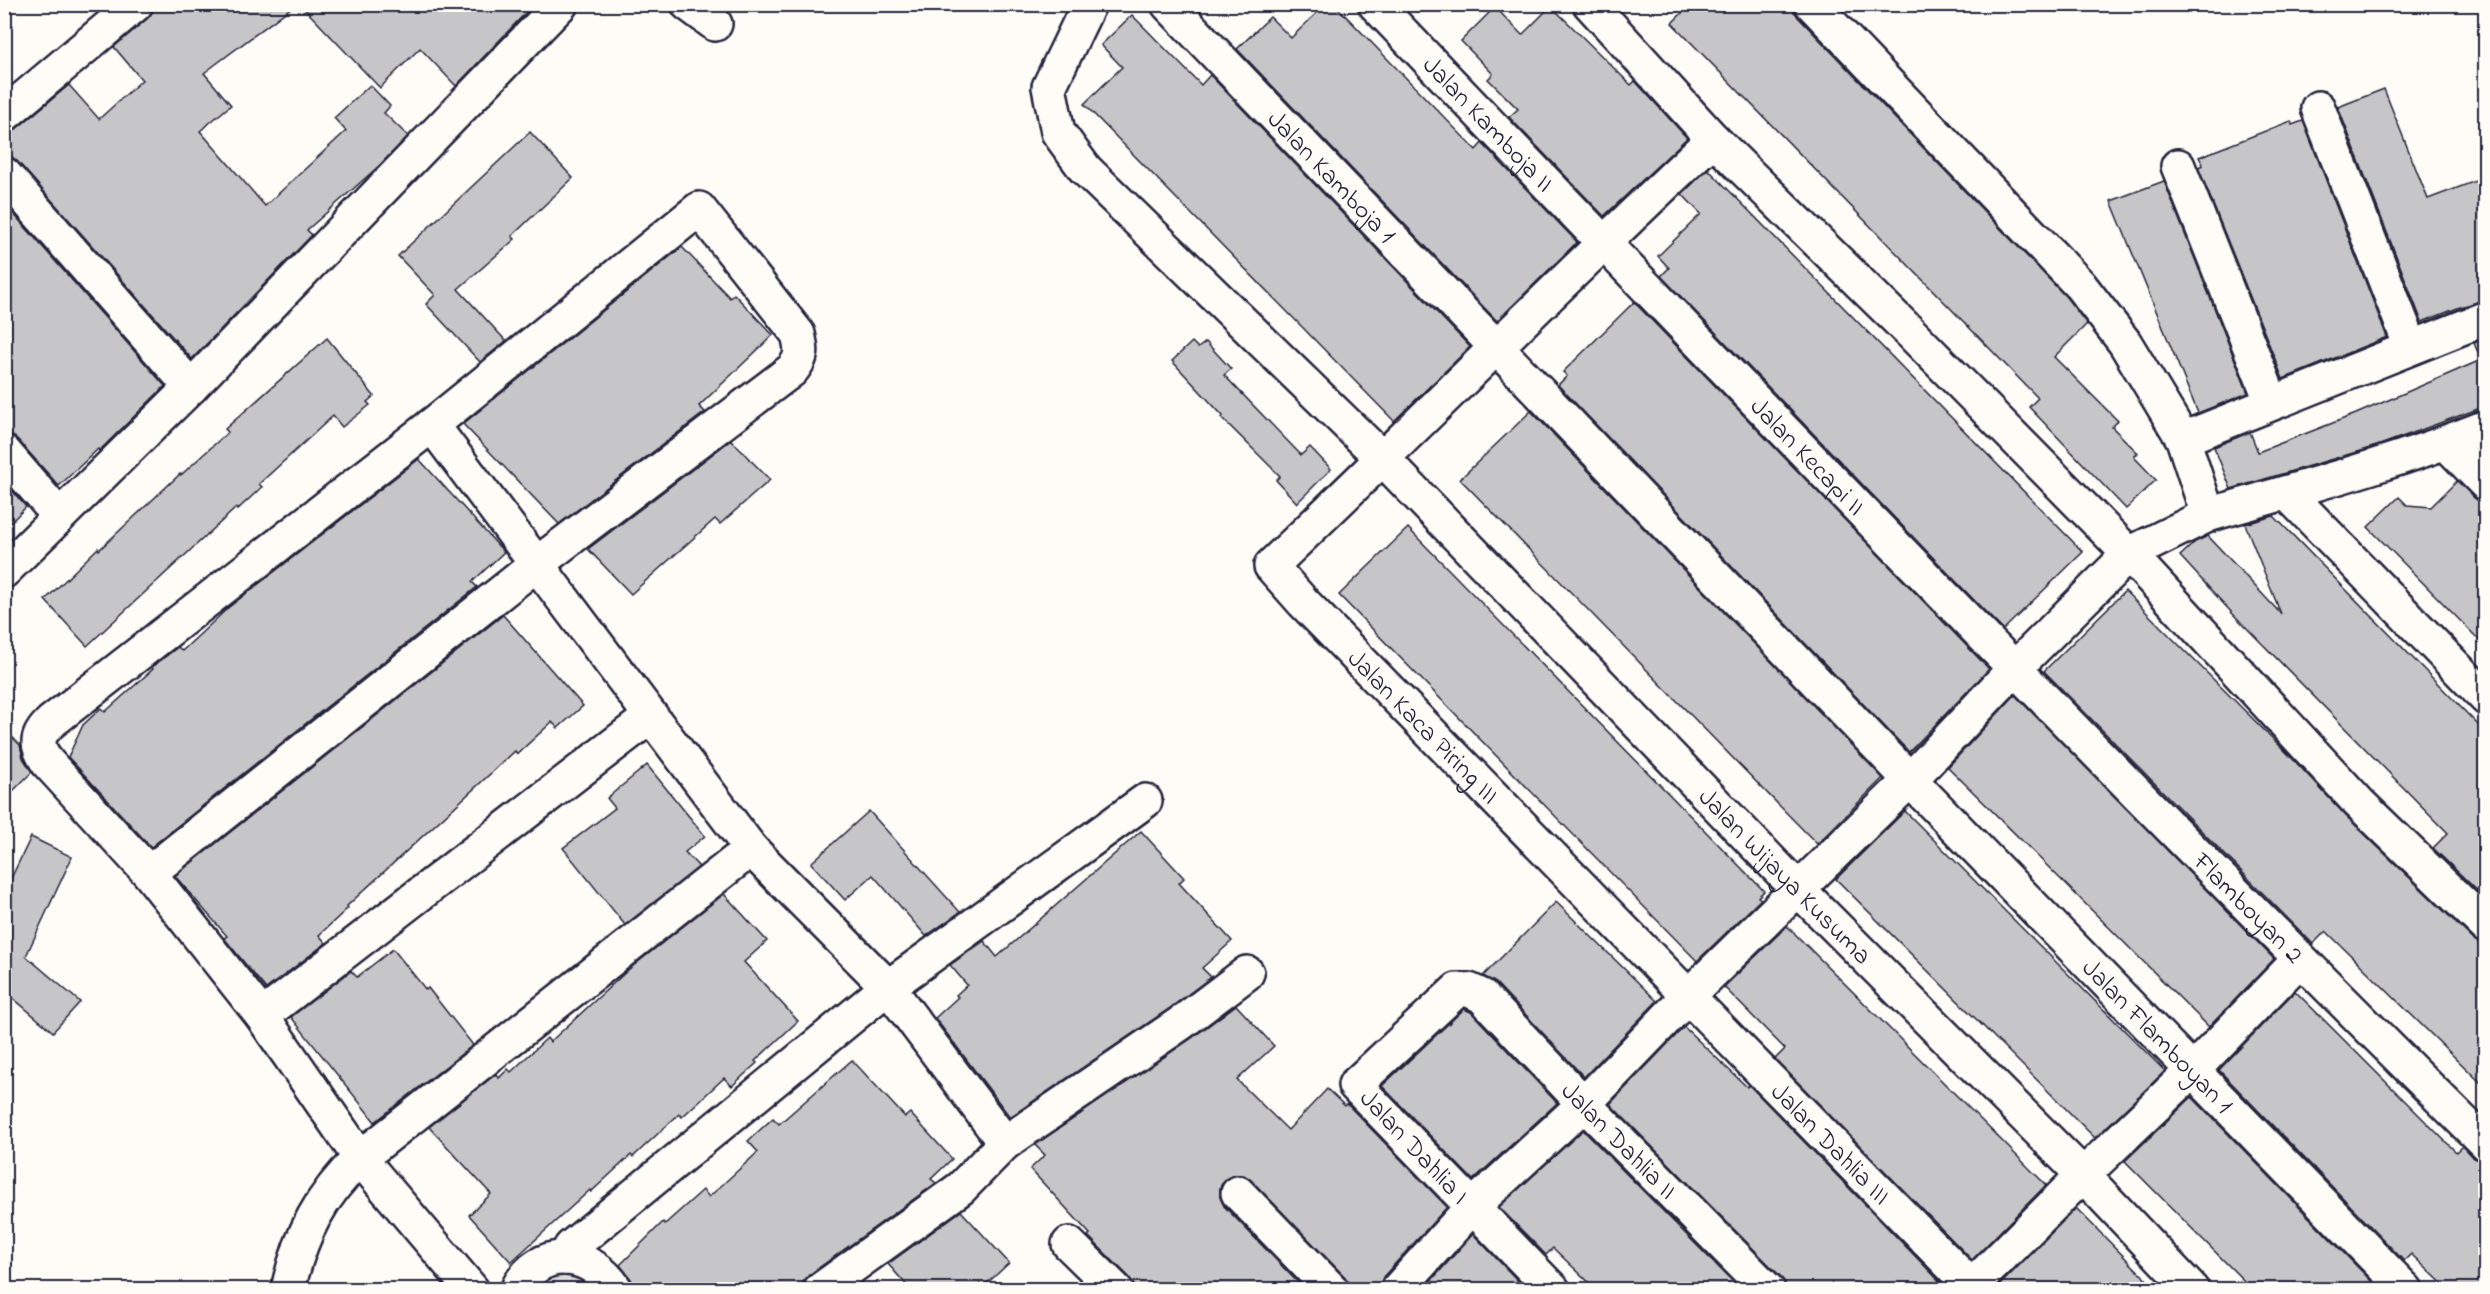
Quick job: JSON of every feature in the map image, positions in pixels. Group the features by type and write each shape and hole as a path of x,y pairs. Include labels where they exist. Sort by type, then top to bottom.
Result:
{"street":[{"path":"4,115 136,4"},
{"path":"4,571 191,387 561,4"},
{"path":"688,4 715,24"},
{"name":"Jalan Wijaya Kusuma","path":"1089,4 1049,87 1058,132 1085,169 1383,459 1798,889 2083,1175 2192,1290"},
{"name":"Jalan Kamboja 1","path":"1168,4 1910,780"},
{"name":"Jalan Kamboja II","path":"1375,4 1602,242"},
{"path":"1590,4 1713,139 1913,334 2129,554 2359,803 2486,926"},
{"path":"1812,4 2080,285 2125,343 2183,439 2208,515"},
{"path":"2318,108 2411,347"},
{"path":"1383,459 1497,349 1602,242 1713,139"},
{"path":"2178,166 2272,403"},
{"path":"4,174 191,387"},
{"path":"149,873 538,563 792,370 803,353 798,334 699,209 432,424 42,730 37,740 40,752 48,763 149,873 262,1016 360,1158 472,1290"},
{"name":"Jalan Kecapi II","path":"1602,242 2014,669"},
{"path":"2183,439 2486,318"},
{"path":"432,424 751,849 888,987 1005,1143"},
{"path":"1396,1290 1472,1208 1584,1104 1689,995 1910,780 2014,669 2129,554 2208,515 2287,493 2446,443 2486,427"},
{"path":"2446,443 2486,484"},
{"path":"4,452 59,516"},
{"name":"Jalan Kaca Piring III","path":"1383,459 1271,566 1689,995"},
{"path":"2287,493 2486,698"},
{"name":"Flamboyan 2","path":"2014,669 2299,960 2486,1144"},
{"path":"262,1016 651,716"},
{"name":"Jalan Flamboyan 1","path":"1910,780 2406,1290"},
{"path":"565,1258 571,1247 888,987 1145,801"},
{"path":"288,1290 302,1242 313,1215 336,1181 360,1158 751,849"},
{"path":"1972,1288 2083,1175 2193,1070 2299,960"},
{"path":"820,1290 961,1188 1005,1143 1181,1023 1247,973"},
{"name":"Jalan Dahlia I","path":"1469,990 1457,990 1355,1085 1553,1290"},
{"name":"Jalan Dahlia II","path":"1469,990 1482,996 1584,1104 1768,1290"},
{"name":"Jalan Dahlia III","path":"1689,995 1972,1288"},
{"path":"1238,1193 1332,1290"},
{"path":"1069,1244 1116,1290"},
{"path":"517,1290 521,1281 533,1269 548,1261 565,1258 581,1260 596,1266 608,1277 616,1290"}],"shaded area":[{"path":"548,1261 616,1290 517,1290"}],"building":[{"path":"157,4 296,4 204,73 231,105 200,131 265,206 346,131 334,118 370,85 390,106 384,113 408,136 380,165 307,230 312,235 192,359 18,162 11,156 4,156 4,133 16,129 69,85 99,119 142,80 114,47 148,18"},
{"path":"300,4 534,4 456,86 420,48 380,88"},
{"path":"1326,4 1334,4 1476,150 1482,143 1577,242 1497,321 1237,49 1270,17 1291,38"},
{"path":"1691,4 1790,4 1798,17 2066,297 2087,324 2054,357 2118,421 2112,427 2138,453 2134,457 2156,480 2126,509 2029,407 2038,398 1672,23"},
{"path":"1551,6 1631,85 1635,81 1687,138 1604,216 1509,117 1518,109 1488,79 1493,74 1461,41 1495,7 1522,35"},
{"path":"1132,15 1201,85 1210,75 1470,347 1394,421 1084,104 1122,67 1101,45"},
{"path":"2384,89 2428,199 2486,177 2486,300 2460,307 2422,322 2338,107"},
{"path":"2291,121 2292,125 2303,121 2387,337 2283,379 2198,167 2203,165 2199,157"},
{"path":"530,132 573,178 512,236 515,239 458,289 506,341 480,362 426,304 435,295 398,256"},
{"path":"1708,169 2083,552 2003,630 1661,276 1669,268 1658,256 1701,214 1682,194"},
{"path":"2164,181 2248,393 2198,413 2111,201"},
{"path":"4,203 165,386 99,451 98,449 59,486 18,440 11,435 4,434"},
{"path":"682,247 730,298 734,294 773,335 699,406 705,412 559,524 463,424"},
{"path":"1634,302 1989,669 1909,752 1558,385 1567,376 1563,372"},
{"path":"327,338 374,396 367,402 370,405 342,427 333,416 259,484 262,487 237,510 236,508 87,646 45,600 98,548 99,550 228,432 225,429"},
{"path":"2486,338 2486,406 2377,446 2231,489 2214,447 2250,432 2258,452 2356,414 2481,360 2474,343"},
{"path":"1192,342 1198,348 1206,342 1231,369 1224,375 1301,455 1310,447 1331,469 1297,503 1276,480 1280,476 1222,418 1223,416 1172,361"},
{"path":"1531,411 1883,778 1817,844 1460,479"},
{"path":"731,440 770,480 720,524 715,519 631,594 588,549"},
{"path":"419,459 504,552 472,582 477,587 151,847 68,757 83,725 101,708 105,712 153,669 152,667 178,647 182,651 229,607"},
{"path":"4,481 26,507 4,529"},
{"path":"2457,481 2486,508 2486,647 2368,527 2399,497 2407,505 2431,507"},
{"path":"2274,516 2486,733 2486,899 2433,848 2448,833 2233,614 2180,556 2195,542 2208,536 2281,614 2245,524"},
{"path":"1408,528 1764,891 1758,897 1761,899 1697,961 1339,595"},
{"path":"2125,591 2290,756 2346,816 2473,939 2486,944 2486,1088 2326,931 2313,944 2044,671"},
{"path":"503,615 583,706 558,728 552,722 517,754 515,751 347,906 348,908 319,935 326,943 266,989 224,938 227,936 175,876"},
{"path":"2015,695 2274,959 2209,1027 1948,767"},
{"path":"4,729 20,745 23,758 32,772 4,800"},
{"path":"647,765 705,836 685,852 699,867 625,925 563,848 615,808 607,798"},
{"path":"869,811 960,912 926,936 873,875 845,900 811,863"},
{"path":"1905,811 2165,1071 2095,1138 1836,879"},
{"path":"1141,831 1184,878 1179,883 1232,941 1202,968 1211,977 1170,1008 1010,1117 935,1018 958,997 956,995 967,985 950,965 984,941 997,957"},
{"path":"31,837 72,857 26,956 80,1002 53,1032 8,994 4,1002 4,893"},
{"path":"724,894 767,941 744,962 798,1021 732,1086 724,1078 682,1117 679,1114 633,1157 631,1155 591,1192 590,1190 511,1262 469,1215 491,1194 429,1127 496,1074 499,1078 508,1069 511,1072 547,1038 550,1042 628,970"},
{"path":"1556,902 1657,1001 1584,1077 1496,983 1483,976"},
{"path":"1787,926 2046,1185 1972,1260 1775,1059 1785,1049 1724,987"},
{"path":"393,949 426,990 428,988 473,1045 375,1122 291,1017 351,971 357,977"},
{"path":"2295,991 2456,1152 2462,1146 2473,1158 2486,1162 2486,1290 2449,1290 2411,1254 2404,1261 2219,1070"},
{"path":"1236,1005 1274,1046 1237,1080 1288,1130 1327,1089 1345,1106 1347,1104 1447,1207 1383,1277 1379,1290 1350,1290 1345,1277 1251,1180 1244,1175 1234,1175 1225,1179 1220,1187 1220,1197 1224,1206 1305,1290 1137,1290 1129,1277 1088,1236 1090,1234 1030,1169 1045,1155 1035,1145 1192,1038"},
{"path":"1464,1009 1471,1012 1557,1103 1473,1180 1382,1086"},
{"path":"1684,1027 1747,1087 1749,1085 1948,1290 1786,1290 1781,1277 1610,1104"},
{"path":"852,1060 905,1117 910,1113 952,1159 931,1179 936,1183 809,1275 803,1282 802,1290 634,1290 631,1279 620,1265 663,1222 665,1224 703,1190 709,1197 758,1152 748,1141 773,1118 779,1124"},
{"path":"2192,1097 2377,1287 2375,1290 2253,1290 2125,1161"},
{"path":"1583,1130 1741,1290 1597,1290 1553,1248 1546,1255 1499,1207"},
{"path":"2076,1208 2157,1290 1995,1290"},
{"path":"961,1211 1009,1263 980,1290 911,1290 888,1264"},
{"path":"1473,1234 1519,1282 1512,1290 1423,1290"}]}
